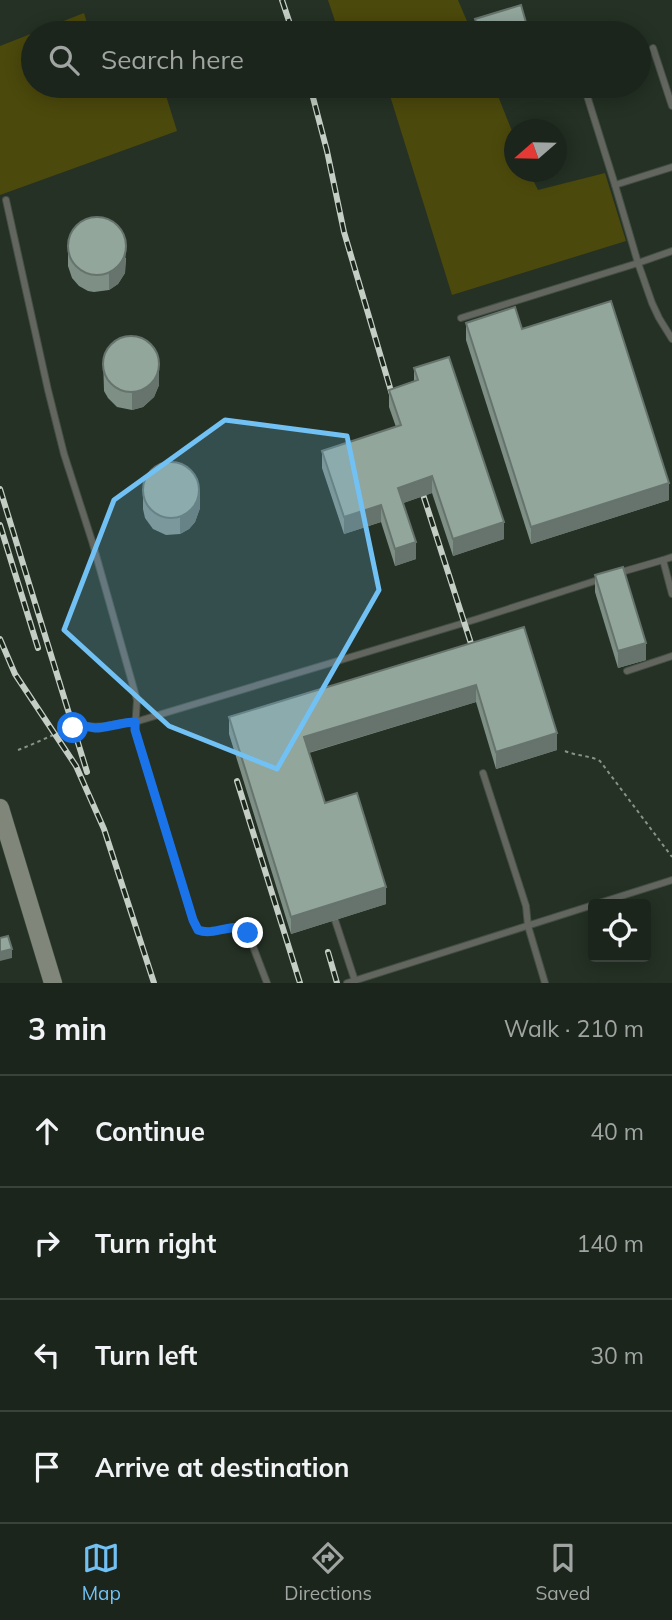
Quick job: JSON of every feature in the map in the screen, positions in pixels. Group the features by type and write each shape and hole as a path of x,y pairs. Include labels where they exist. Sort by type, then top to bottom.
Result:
{"street":[{"path":"0,808 53,983"}],"lane":[{"path":"653,48 672,106"},
{"path":"588,98 638,263 655,311 672,339"},
{"path":"615,185 672,167"},
{"path":"6,200 64,454 92,541 137,701 135,730 193,920 198,930 205,933 237,926 246,928 267,983"},
{"path":"461,318 672,251"},
{"path":"83,725 98,728 135,722 672,557"},
{"path":"663,560 672,594"},
{"path":"627,671 672,656"},
{"path":"483,773 526,906 528,926 545,983"},
{"path":"613,899 672,880"},
{"path":"347,983 588,907"},
{"path":"335,920 355,982"}],"path":[{"path":"18,750 43,741 55,733 83,725"},
{"path":"565,751 600,761 672,857"}],"highlighted area":[{"path":"225,420 347,436 379,590 277,769 169,726 64,630 114,500"}],"shaded area":[{"path":"328,0 458,0 467,21 335,21"},
{"path":"84,13 86,21 64,21"},
{"path":"21,38 21,98 167,98 177,131 0,195 0,46"},
{"path":"391,98 499,98 507,119 504,119 504,182 534,182 538,190 605,173 626,241 452,295"}],"building":[{"path":"521,5 526,21 476,21 475,19"},
{"path":"97,217 108,219 121,230 126,246 124,257 113,270 97,275 86,273 73,262 68,246 70,235 81,222"},
{"path":"611,301 669,483 531,527 466,323 515,307 522,329"},
{"path":"131,336 142,338 151,344 157,353 157,375 151,384 142,390 131,392 120,390 111,384 105,375 103,364 105,353 111,344 120,338"},
{"path":"449,357 504,522 453,539 432,476 398,488 416,542 395,549 381,505 344,517 322,451 401,425 389,390 418,380 414,368"},
{"path":"171,462 182,464 191,470 197,479 197,501 191,510 182,516 171,518 160,516 151,510 145,501 143,490 145,479 151,470 160,464"},
{"path":"623,567 646,643 618,651 595,575"},
{"path":"524,627 557,733 496,752 476,685 304,737 325,803 357,793 386,887 291,917 229,717"},
{"path":"8,936 12,949 0,952 0,938"}],"railway":[{"path":"282,0 289,21"},
{"path":"313,98 344,232 396,408"},
{"path":"418,479 476,659"},
{"path":"0,489 87,772"},
{"path":"0,525 38,648"},
{"path":"0,639 15,674 76,766 104,829 154,983"},
{"path":"237,781 300,983"},
{"path":"328,952 337,983"}],"route":[{"path":"73,728 83,725 98,728 135,722 155,800 198,930 205,933 237,926 246,928 248,933"}]}
